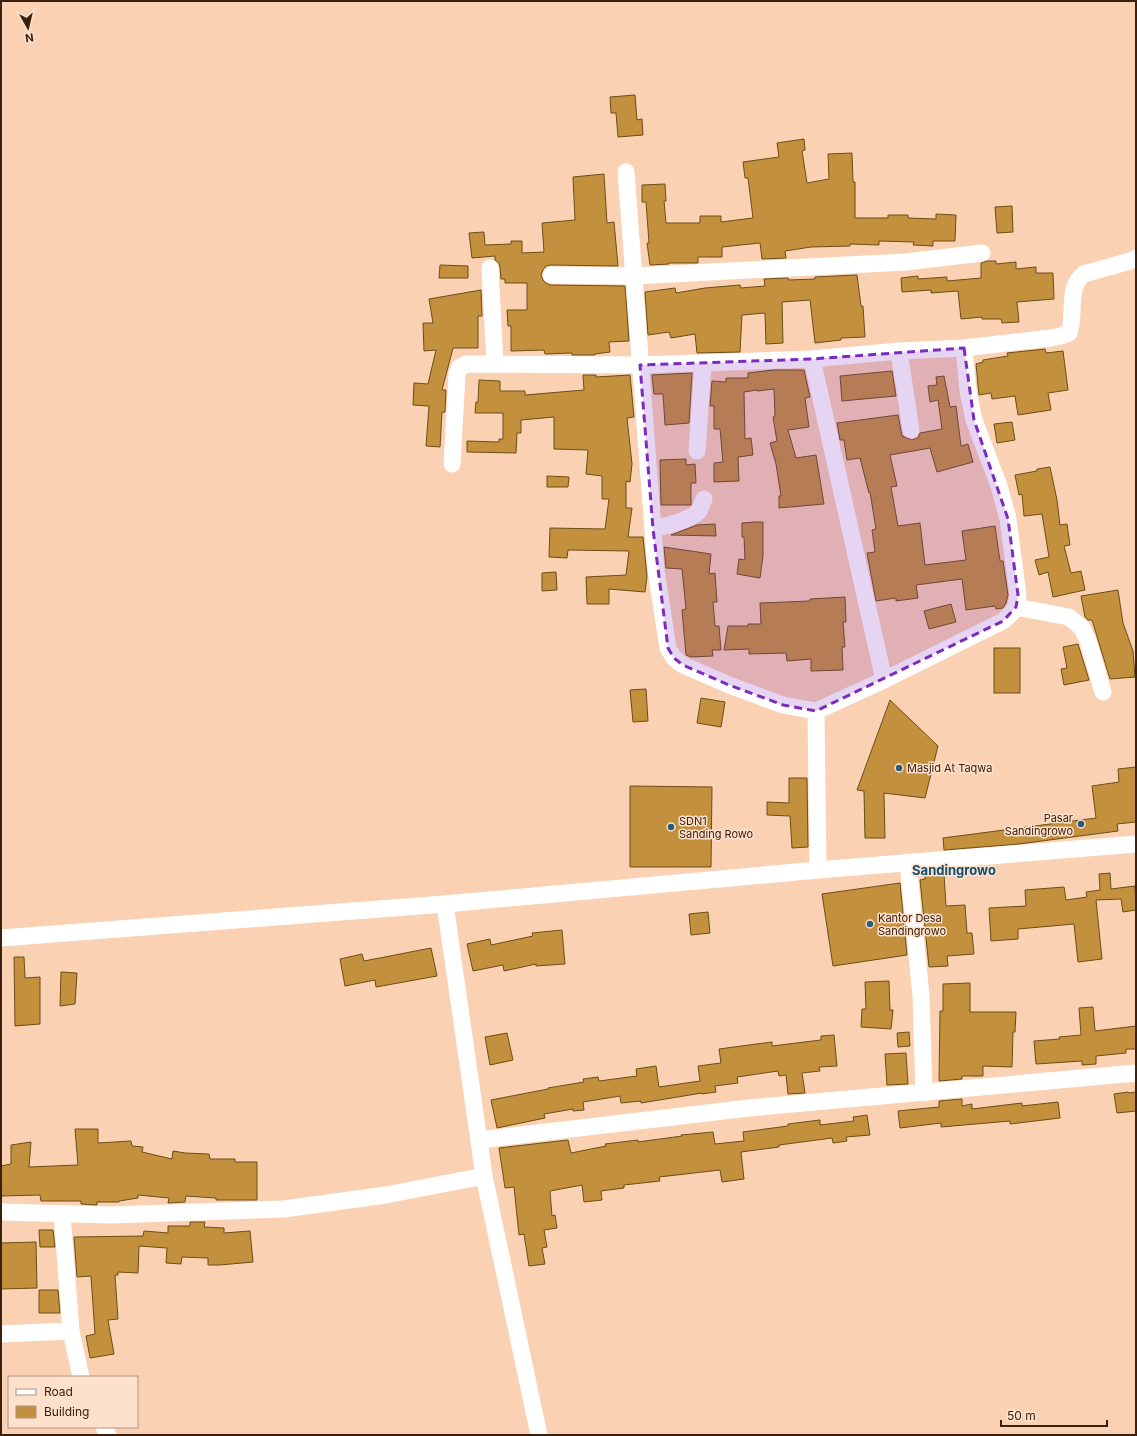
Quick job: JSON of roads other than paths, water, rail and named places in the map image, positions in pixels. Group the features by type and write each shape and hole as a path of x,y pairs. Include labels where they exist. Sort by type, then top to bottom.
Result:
{"street":[{"path":"626,172 656,570 668,648 674,658 683,665 729,685 783,705 816,711 884,680 1004,620 1012,614 1016,607 1018,595 1008,519 999,486 974,420 968,391 964,348"},
{"path":"551,275 633,276 906,262 982,253"},
{"path":"452,464 457,374 459,368 466,364 640,365 812,359 899,351 964,348 1051,338 1069,333 1072,321 1074,289 1078,278 1084,274 1136,258"},
{"path":"490,268 495,364"},
{"path":"899,351 912,430"},
{"path":"812,359 884,680"},
{"path":"697,451 703,362"},
{"path":"653,529 691,517 699,510 704,499"},
{"path":"1016,607 1069,617 1082,628 1088,641 1103,692"},
{"path":"816,711 818,870"},
{"path":"1,938 445,904 908,862 1136,844"},
{"path":"908,862 921,996 924,1093"},
{"path":"445,904 484,1176 539,1435"},
{"path":"479,1140 749,1108 1136,1073"},
{"path":"1,1212 110,1215 284,1210 386,1195 484,1176"},
{"path":"62,1214 71,1331 81,1376"},
{"path":"1,1334 71,1331"}],"place":[{"name":"Masjid At Taqwa","path":"899,768"},
{"name":"Pasar Sandingrowo","path":"1081,824"},
{"name":"SDN1 Sanding Rowo","path":"671,827"},
{"name":"Kantor Desa Sandingrowo","path":"870,924"}],"district":[{"name":"Sandingrowo","path":"954,870"}]}
